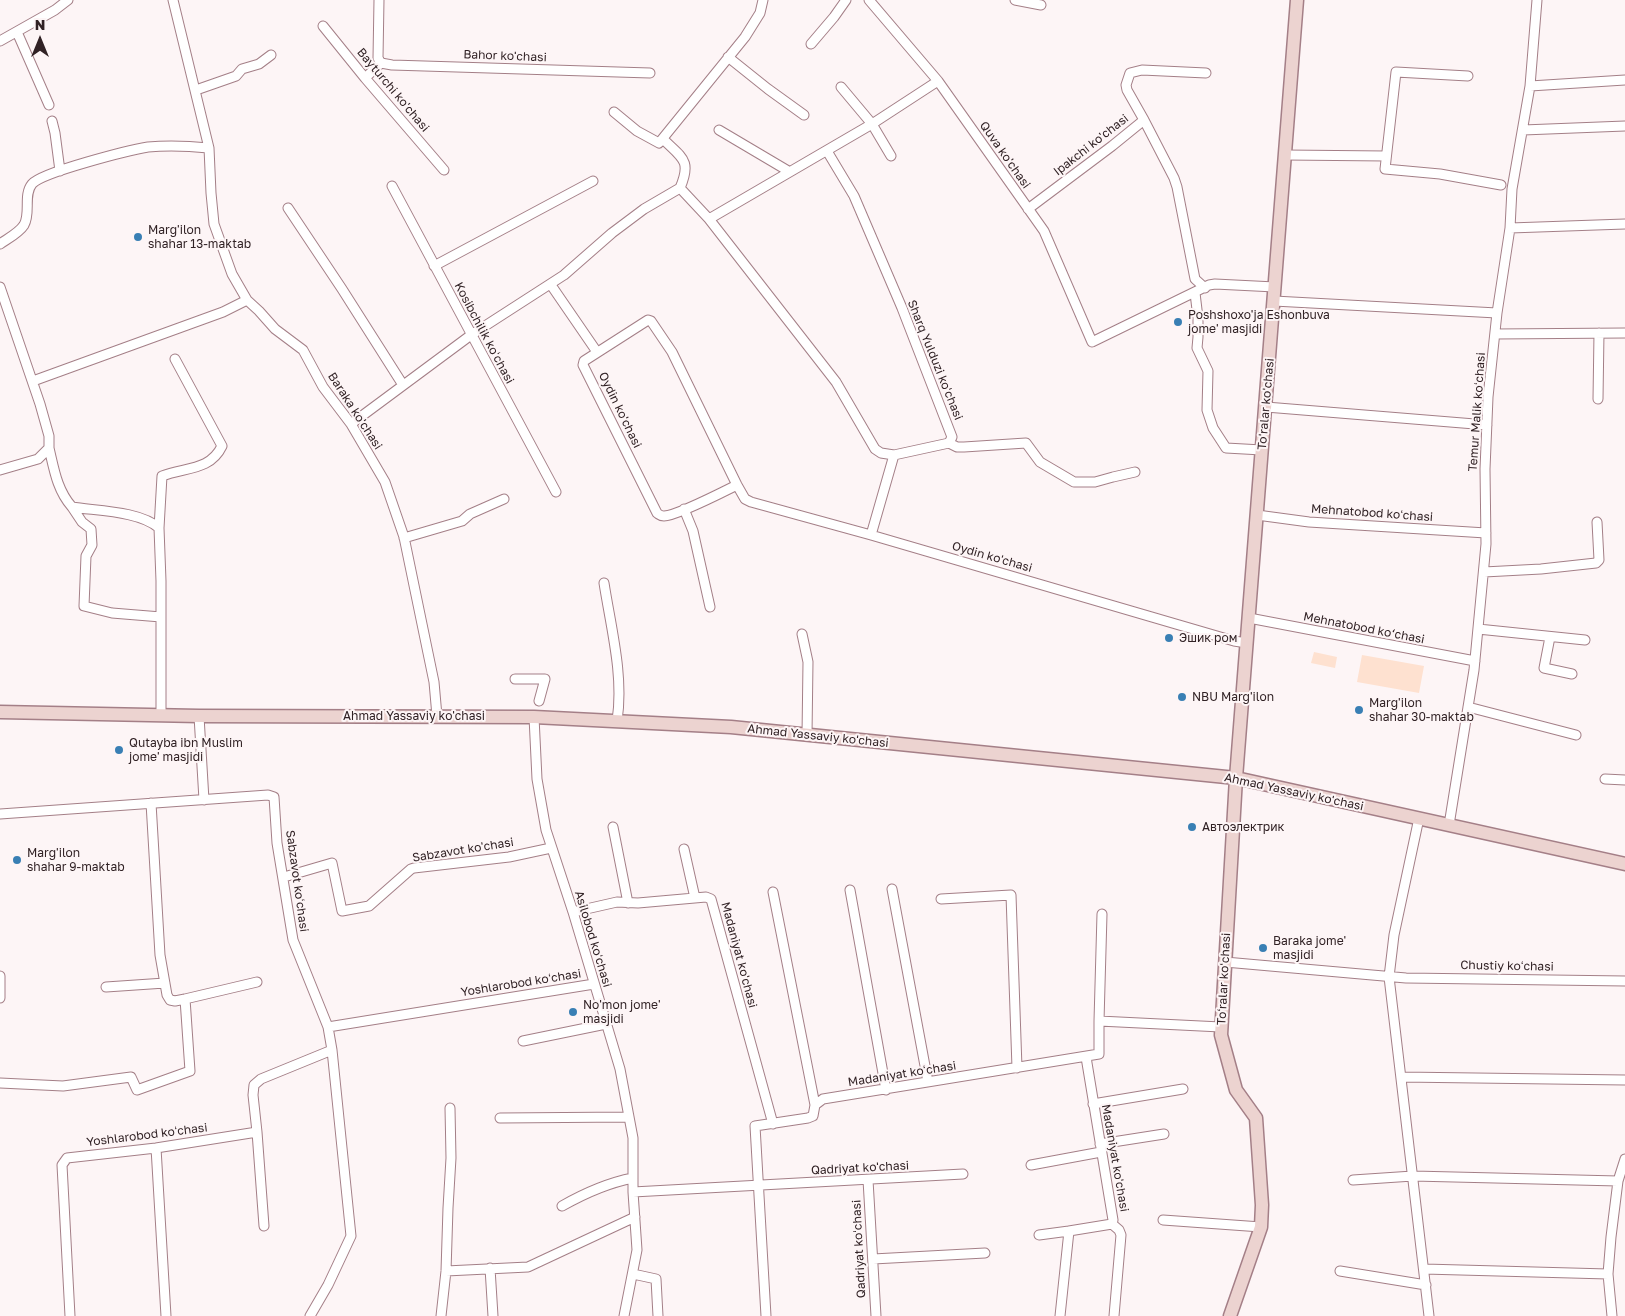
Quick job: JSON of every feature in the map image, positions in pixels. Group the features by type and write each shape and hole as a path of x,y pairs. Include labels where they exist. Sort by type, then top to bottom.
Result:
{"main road":[{"name":"To'ralar ko'chasi","path":"1236,778 1297,0"},
{"name":"Ahmad Yassaviy ko'chasi","path":"0,712 199,716 534,717 731,727 807,734 1236,778 1625,864"},
{"name":"Toʻralar koʻchasi","path":"1230,1316 1261,1227 1262,1205 1256,1118 1236,1090 1221,1035 1236,778"}],"street":[{"path":"0,41 55,10 68,0"},
{"name":"Baraka ko'chasi","path":"173,0 209,148 214,224 232,274 246,300 260,311 275,329 303,350 323,387 351,424 385,482 404,538 434,682 437,716"},
{"path":"365,78 381,63 378,58 379,0"},
{"path":"614,112 657,143 663,139 755,24 763,0"},
{"path":"811,44 846,0"},
{"name":"Quva ko'chasi","path":"869,0 938,81 1044,232 1092,342 1195,293"},
{"path":"1015,0 1041,5"},
{"name":"Temur Malik koʻchasi","path":"1449,825 1475,661 1484,572 1487,425 1495,334 1510,228 1512,189 1530,86 1537,0"},
{"name":"Bayturchi ko'chasi","path":"323,26 444,170"},
{"path":"17,32 48,105"},
{"path":"196,90 236,76 242,68 259,64 271,54"},
{"path":"728,57 804,115"},
{"name":"Bahor ko'chasi","path":"381,63 392,65 650,73"},
{"path":"1144,120 1127,90 1126,85 1130,73 1142,70 1206,73"},
{"path":"1468,76 1396,72 1385,169 1440,174 1502,185"},
{"path":"1530,86 1625,80"},
{"path":"709,219 872,124 938,81"},
{"path":"841,87 872,124 892,156"},
{"name":"Ipakchi ko'chasi","path":"1028,209 1144,120 1174,178 1195,279 1205,288"},
{"path":"52,121 56,132 60,170"},
{"path":"1523,130 1625,126"},
{"path":"719,130 790,172"},
{"path":"351,424 471,335 551,285 644,208 680,188 686,169 684,159 663,139"},
{"path":"0,244 24,225 28,214 29,193 32,184 40,179 60,170 147,148 181,145 209,148"},
{"name":"Sharq Yulduzi koʻchasi","path":"827,151 854,196 902,308 952,437 948,443"},
{"path":"1286,155 1386,156"},
{"path":"434,266 593,181"},
{"name":"Kosibchilik koʻchasi","path":"392,186 556,492"},
{"path":"680,188 709,219 836,382 875,449 881,453 894,455 948,443 964,448 1026,443 1040,462 1057,470 1074,482 1095,482 1135,472"},
{"path":"288,208 403,385"},
{"path":"1510,228 1625,224"},
{"path":"1262,450 1226,448 1213,428 1207,410 1208,371 1197,348 1198,328 1195,293 1215,284 1275,286"},
{"path":"551,285 596,352"},
{"path":"0,287 33,381 49,436 49,448 56,476 64,497 82,522 91,529 92,545 86,556 84,606 112,613 162,617"},
{"path":"33,381 223,312 246,300"},
{"path":"1274,301 1497,313"},
{"name":"Oydin ko'chasi","path":"737,485 684,510 665,516 657,513 583,365 584,361 648,320 652,321 672,352 737,485 745,499 751,502 871,534 1234,641 1247,643"},
{"path":"1495,334 1625,333"},
{"path":"1598,399 1599,334"},
{"path":"161,715 162,617 159,528 162,476 176,470 198,468 217,456 222,446 176,359"},
{"path":"1266,407 1487,425"},
{"path":"0,470 38,459 49,448"},
{"path":"871,534 894,455"},
{"path":"404,538 462,521 470,514 504,499"},
{"path":"72,507 131,515 152,522 159,528"},
{"path":"684,510 693,531 710,607"},
{"name":"Mehnatobod koʻchasi","path":"1257,515 1318,523 1486,533"},
{"path":"1484,572 1541,569 1596,563 1599,560 1597,522"},
{"path":"604,583 616,660 619,704 616,721"},
{"name":"Mehnatobod ko‘chasi","path":"1249,618 1475,661"},
{"path":"1478,629 1585,640"},
{"path":"802,634 808,662 807,734"},
{"path":"1550,637 1544,668 1572,674"},
{"path":"514,679 545,679 539,701"},
{"path":"1468,707 1576,735"},
{"path":"199,716 204,800"},
{"name":"Asilobod koʻchasi","path":"534,717 538,780 546,830 573,912 620,1069 633,1138 633,1192 638,1250 624,1316"},
{"path":"1605,779 1625,780"},
{"name":"Sabzavot koʻchasi","path":"0,814 268,795 274,797 277,843 293,940 328,1027"},
{"path":"151,804 160,955 170,1000 185,999 257,982"},
{"path":"1419,818 1394,935 1389,976 1429,1316"},
{"path":"613,827 628,903"},
{"name":"Sabzavot ko'chasi","path":"284,877 332,863 342,911 370,906 414,868 509,857 551,848"},
{"path":"684,849 695,898"},
{"path":"892,889 928,1082"},
{"path":"850,890 886,1090"},
{"path":"773,892 815,1105"},
{"path":"941,899 1012,895 1017,1068"},
{"name":"Madaniyat ko'chasi","path":"573,912 616,902 628,903 711,898 773,1124"},
{"path":"1086,1057 1099,1054 1102,914"},
{"name":"Chustiy koʻchasi","path":"1225,962 1389,976 1625,981"},
{"path":"0,976 0,998"},
{"path":"106,987 165,983"},
{"name":"Yoshlarobod koʻchasi","path":"328,1027 594,984"},
{"path":"0,1083 63,1086 131,1077 137,1090 190,1071 185,999"},
{"path":"1099,1021 1221,1027"},
{"path":"523,1041 606,1024"},
{"path":"310,1316 328,1285 351,1236 328,1027"},
{"path":"264,1226 253,1095 254,1085 262,1079 332,1050"},
{"name":"Madaniyat ko'chasi","path":"1039,1235 1069,1232 1112,1224 1114,1220 1092,1104 1086,1057"},
{"name":"Madaniyat koʻchasi","path":"766,1316 755,1126 808,1118 813,1116 815,1105 823,1100 1086,1057"},
{"path":"1401,1077 1625,1080"},
{"path":"1092,1104 1183,1089"},
{"path":"441,1316 446,1271 451,1158 450,1108"},
{"path":"500,1118 629,1117"},
{"name":"Yoshlarobod koʻchasi","path":"70,1316 62,1165 67,1158 156,1148 257,1132"},
{"path":"1032,1165 1164,1134"},
{"path":"156,1148 166,1316"},
{"path":"1612,1316 1608,1274 1618,1181 1625,1158"},
{"name":"Qadriyat ko'chasi","path":"633,1192 963,1174"},
{"path":"1352,1180 1413,1176 1618,1181"},
{"path":"562,1206 587,1192 611,1182 633,1178"},
{"name":"Qadriyat koʻchasi","path":"868,1180 876,1316"},
{"path":"446,1271 528,1267 635,1217"},
{"path":"1163,1220 1261,1227"},
{"path":"1112,1224 1120,1230 1121,1235 1114,1316"},
{"path":"1060,1316 1069,1232"},
{"path":"872,1259 985,1253"},
{"path":"490,1268 493,1316"},
{"path":"1424,1268 1608,1274"},
{"path":"1340,1271 1426,1285"},
{"path":"633,1274 656,1279 658,1316"}],"shaded area":[{"path":"1314,652 1337,657 1335,668 1311,663"},
{"path":"1362,655 1424,666 1419,693 1357,682"}],"place":[{"name":"Marg'ilon shahar 13-maktab","path":"138,237"},
{"name":"Poshshoxo'ja Eshonbuva jome' masjidi","path":"1178,322"},
{"name":"Эшик ром","path":"1169,638"},
{"name":"NBU Marg'ilon","path":"1182,697"},
{"name":"Marg'ilon shahar 30-maktab","path":"1359,710"},
{"name":"Qutayba ibn Muslim jome' masjidi","path":"119,750"},
{"name":"Автоэлектрик","path":"1192,827"},
{"name":"Marg'ilon shahar 9-maktab","path":"17,860"},
{"name":"Baraka jome' masjidi","path":"1263,948"},
{"name":"No'mon jome' masjidi","path":"573,1012"}]}
